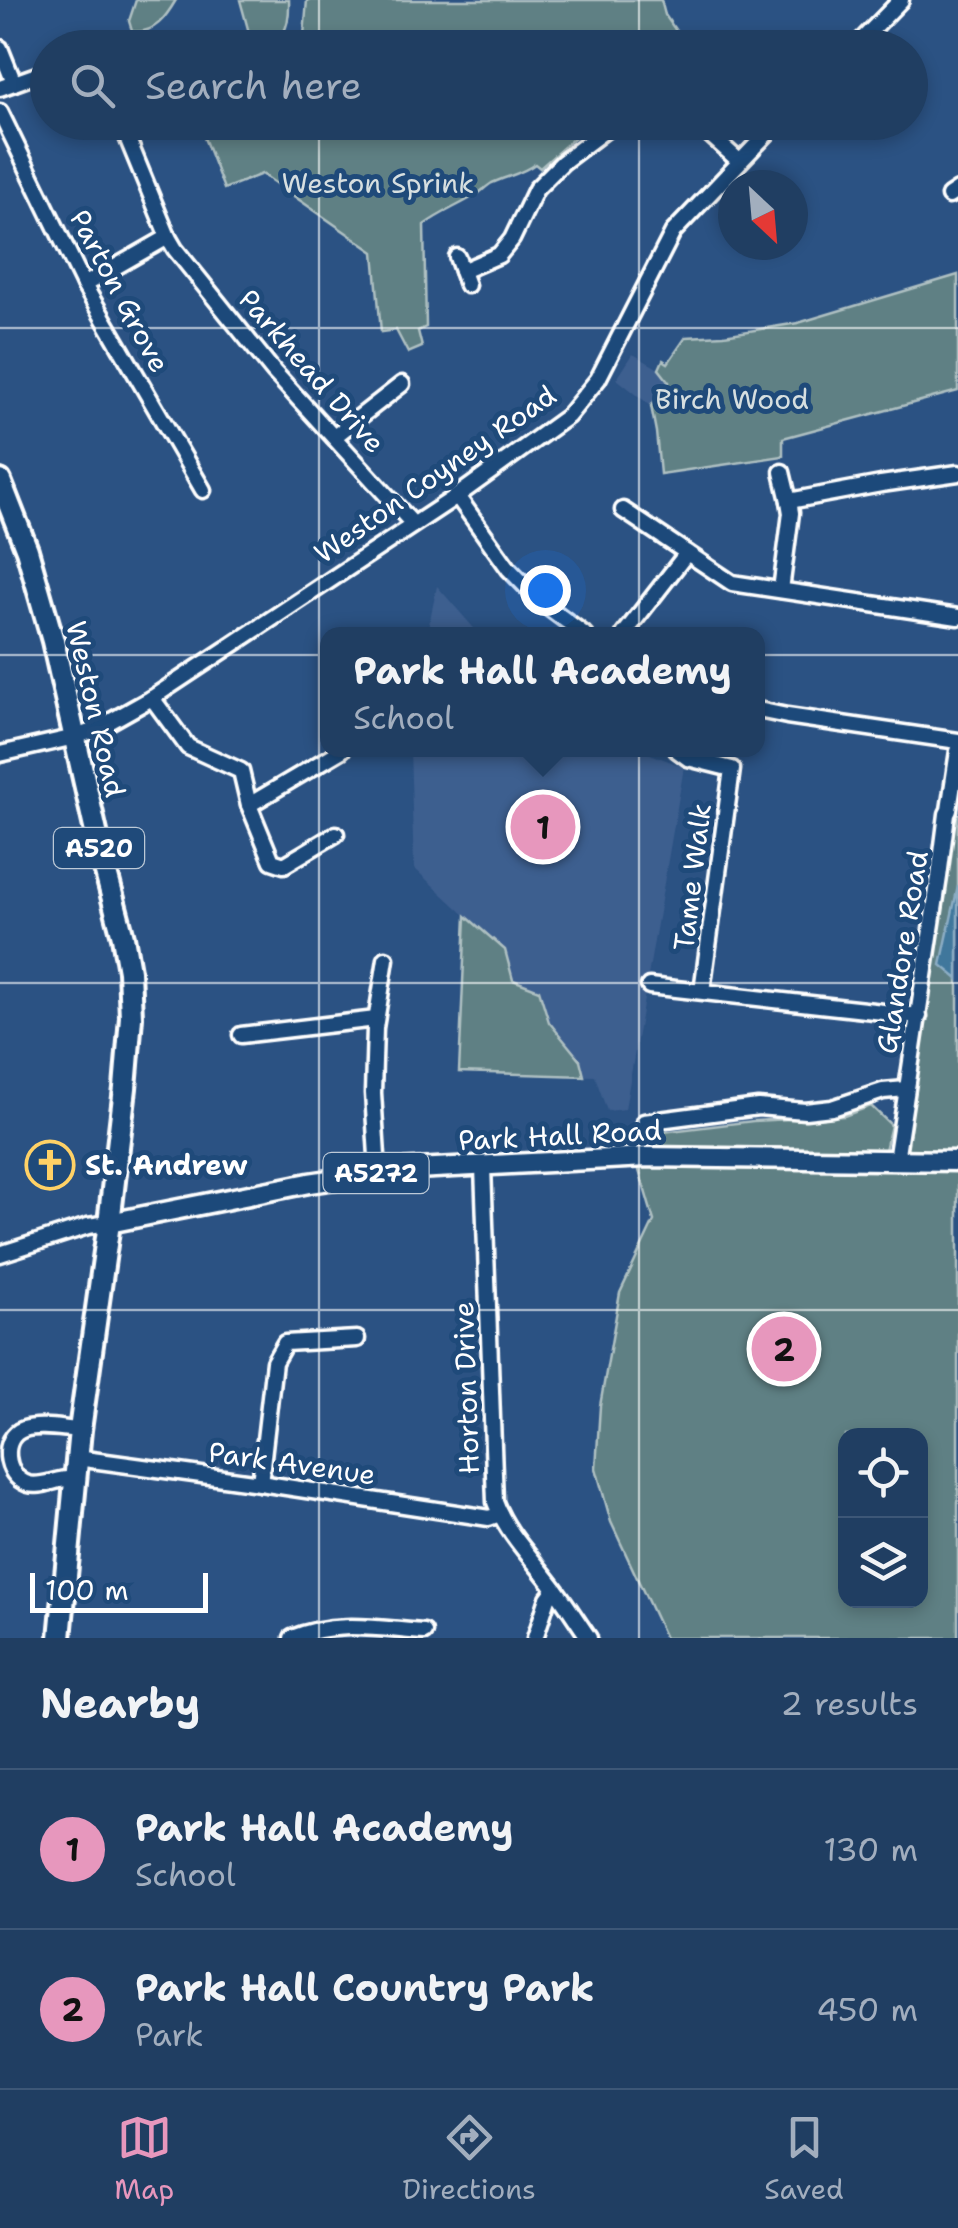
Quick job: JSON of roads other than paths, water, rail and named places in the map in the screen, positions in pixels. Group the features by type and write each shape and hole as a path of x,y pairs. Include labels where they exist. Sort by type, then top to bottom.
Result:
{"highway":[{"name":"Weston Road","path":"0,481 32,567 53,642 129,972 131,1017 109,1224 80,1430 60,1638"}],"main road":[{"name":"Park Hall Road","path":"109,1224 206,1202 378,1172 648,1157 958,1160"}],"street":[{"path":"871,30 900,0"},
{"path":"0,48 7,86"},
{"name":"Parton Grove","path":"0,112 84,284 203,490"},
{"name":"Parkhead Drive","path":"128,140 171,243 274,372 413,524"},
{"path":"462,271 499,255 512,239 536,188 592,140"},
{"path":"715,140 739,162"},
{"name":"Weston Coyney Road","path":"0,754 95,730 152,698 457,496 568,416 598,380 673,232 760,140"},
{"path":"84,284 171,243"},
{"path":"334,437 402,384"},
{"path":"781,590 791,513 782,472"},
{"path":"789,501 958,473"},
{"path":"457,496 509,570 541,602 575,627"},
{"path":"623,510 732,583 958,617"},
{"path":"629,627 687,553"},
{"path":"152,698 188,747 241,771 249,805 272,861 284,865 336,834"},
{"path":"765,711 958,741"},
{"name":"Glandore Road","path":"896,1160 958,751"},
{"path":"249,805 330,757"},
{"name":"Tame Walk","path":"687,757 732,770 702,991"},
{"path":"378,1172 372,1093 376,1019 386,958"},
{"path":"649,986 919,1016"},
{"path":"241,1035 376,1019"},
{"name":"Park Hall Road","path":"644,1122 758,1106 818,1110 883,1091 906,1089"},
{"name":"Horton Drive","path":"483,1167 495,1502 589,1638"},
{"path":"0,1254 88,1226 109,1224"},
{"path":"260,1483 274,1362 285,1343 357,1340"},
{"path":"76,1468 64,1478 28,1484 14,1472 6,1452 11,1438 27,1428 80,1430"},
{"name":"Park Avenue","path":"76,1468 260,1483 489,1518 500,1514"},
{"path":"535,1638 555,1588"},
{"path":"292,1638 344,1626 424,1632"}],"place":[{"name":"Park Hall Academy","path":"543,827"},
{"name":"St. Andrew","path":"50,1165"},
{"name":"Park Hall Country Park","path":"784,1349"}],"park label":[{"name":"Weston Sprink","path":"378,183"},
{"name":"Birch Wood","path":"732,399"}]}
